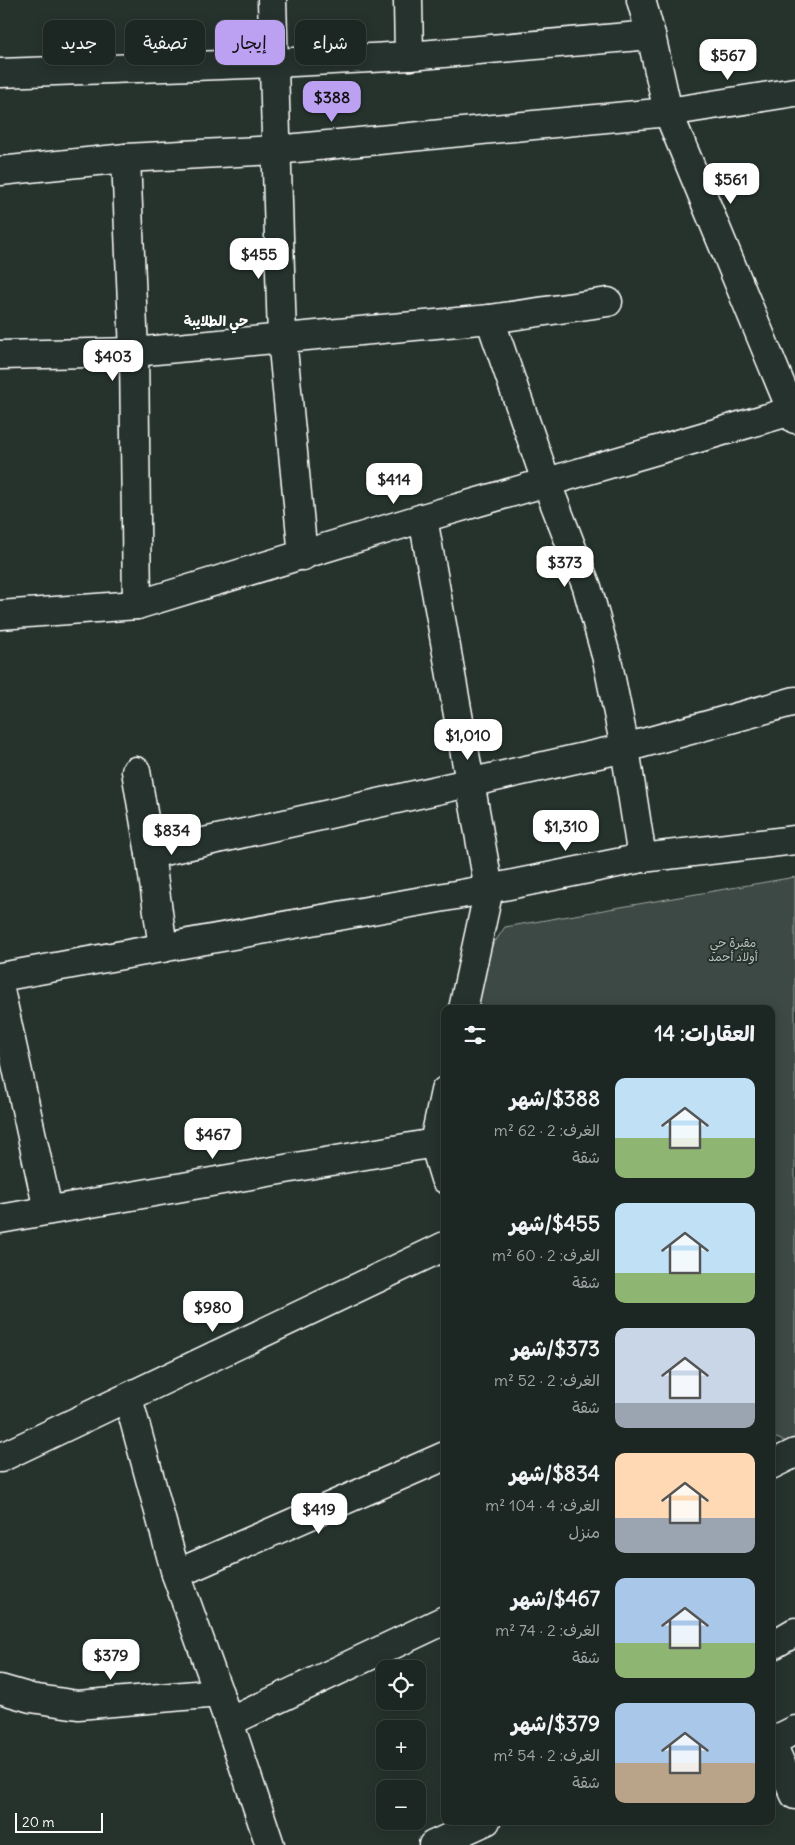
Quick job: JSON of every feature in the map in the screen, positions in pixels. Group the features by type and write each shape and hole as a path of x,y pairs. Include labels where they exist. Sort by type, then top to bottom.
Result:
{"street":[{"path":"272,0 273,20"},
{"path":"408,0 408,56"},
{"path":"0,615 136,605 303,556 423,518 794,414 668,112 652,35 641,0"},
{"path":"285,62 408,56 652,35"},
{"path":"0,73 219,65"},
{"path":"274,65 282,338 303,556"},
{"path":"0,171 126,158 276,150 668,112 795,92"},
{"path":"126,158 134,352 136,605"},
{"path":"0,355 134,352 490,319 608,302"},
{"path":"490,319 547,484 587,587 607,659 625,748 642,858"},
{"path":"423,518 489,889 464,1005"},
{"path":"150,854 625,748 795,702"},
{"path":"136,771 150,854 162,948"},
{"path":"0,977 489,889 642,858 795,840"},
{"path":"0,990 48,1210"},
{"path":"441,1110 434,1143 441,1166"},
{"path":"0,1219 434,1143"},
{"path":"0,1458 441,1248"},
{"path":"128,1398 176,1574 230,1722 270,1845"},
{"path":"775,1442 795,1452"},
{"path":"775,1462 795,1452"},
{"path":"176,1574 441,1458"},
{"path":"230,1722 441,1622"},
{"path":"775,1644 795,1632"},
{"path":"0,1689 31,1698 78,1705 219,1693"},
{"path":"775,1740 795,1730"},
{"path":"775,1751 795,1795"},
{"path":"433,1845 461,1839 480,1825"}],"green space":[{"name":"مقبرة حي أولاد أحمد","path":"795,877 795,1445 775,1438 775,1005 465,1005 475,971 505,927"}],"district":[{"name":"حي الطلايبة","path":"216,321"}]}
